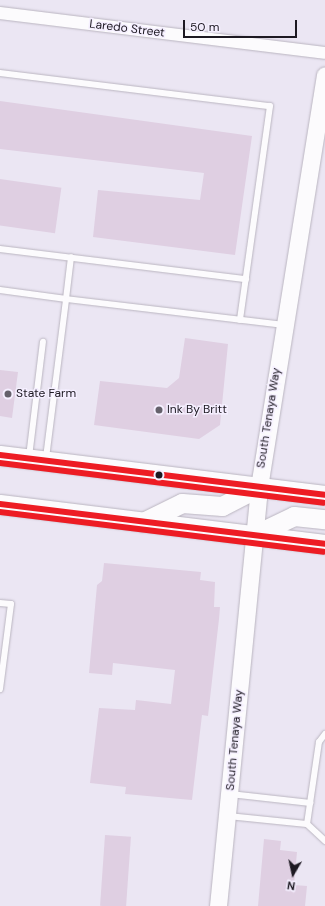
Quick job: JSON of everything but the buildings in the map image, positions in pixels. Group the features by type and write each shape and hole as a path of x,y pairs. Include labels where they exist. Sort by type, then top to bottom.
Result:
{"main road":[{"path":"0,455 325,495"},
{"path":"143,522 182,503 222,506 259,487"},
{"path":"0,504 325,544"},
{"path":"254,535 294,516 325,519"}],"street":[{"name":"Laredo Street","path":"0,13 325,53"},
{"name":"South Tenaya Way","path":"218,906 259,487 283,325 325,75"}],"lane":[{"path":"0,73 270,106 240,320"},
{"path":"0,250 70,257 246,279"},
{"path":"37,459 60,345 70,257"},
{"path":"0,290 283,325"},
{"path":"37,459 43,342"},
{"path":"0,603 11,604 0,689"},
{"path":"307,824 319,742 325,734"},
{"path":"230,794 310,803"},
{"path":"227,816 307,824 325,841"}],"transit line":[{"path":"0,455 325,495"},
{"path":"0,463 324,503"},
{"path":"0,504 325,544"},
{"path":"0,512 324,552"}],"place":[{"name":"State Farm","path":"8,394"},
{"name":"Ink By Britt","path":"159,410"}]}
